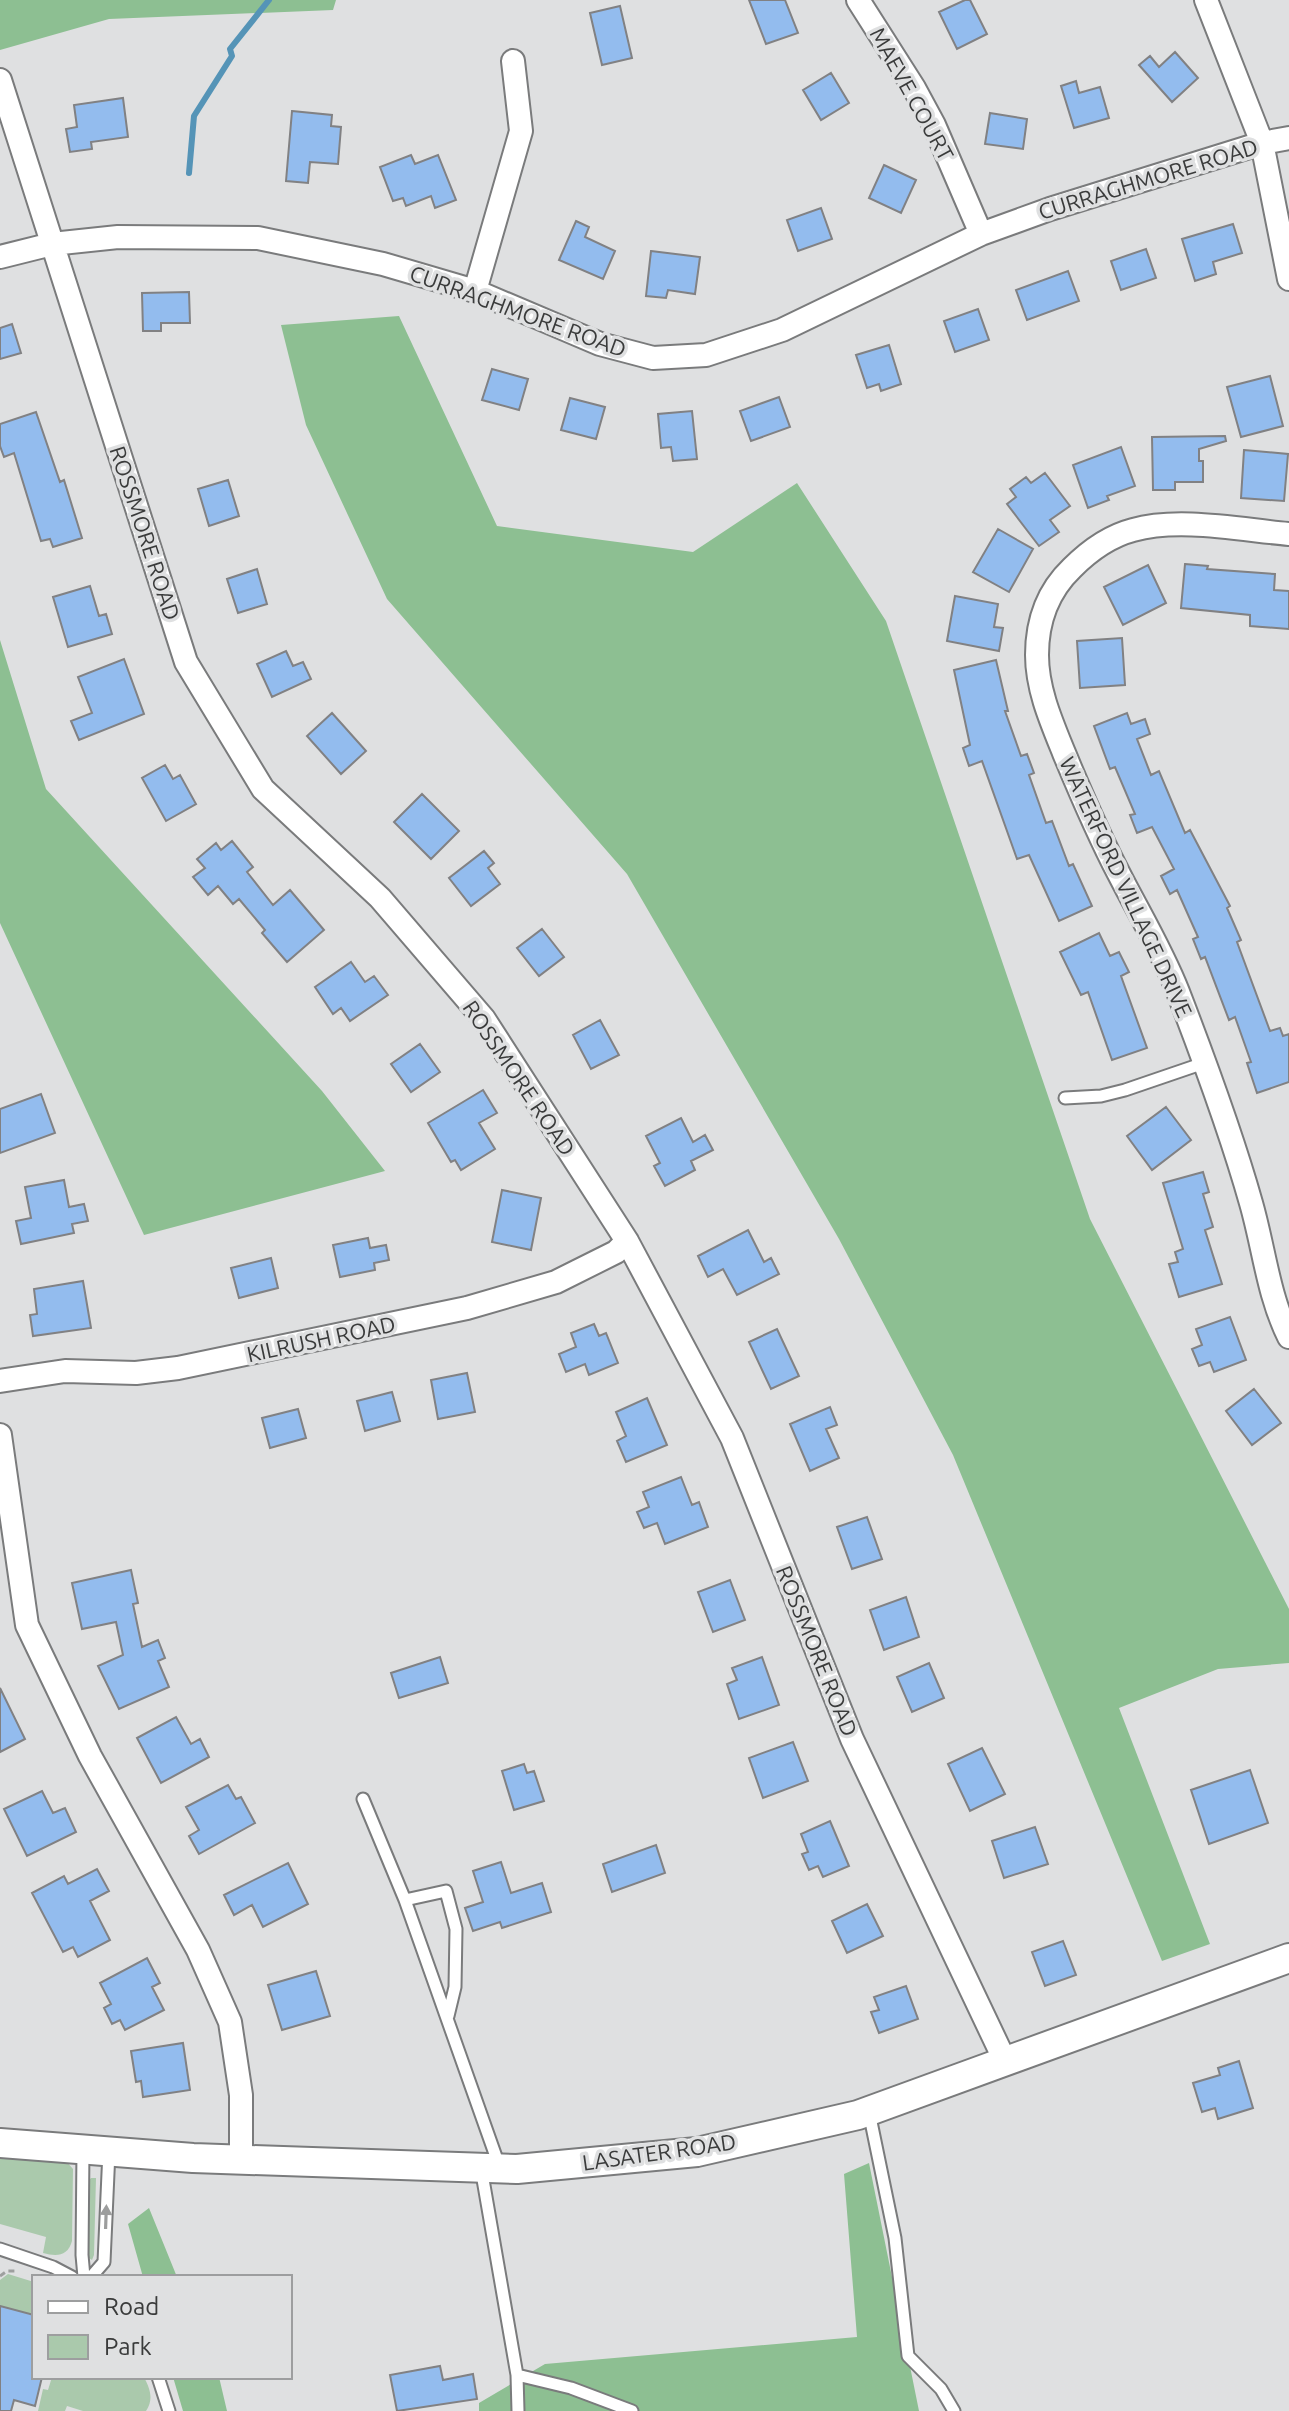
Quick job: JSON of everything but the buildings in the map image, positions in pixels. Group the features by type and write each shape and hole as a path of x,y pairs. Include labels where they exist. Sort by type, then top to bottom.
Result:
{"street":[{"name":"MAEVE COURT","path":"858,0 934,125 981,234"},
{"path":"1206,0 1262,143 1289,279"},
{"path":"475,291 521,131 513,61"},
{"name":"ROSSMORE ROAD","path":"0,80 186,662 263,789 380,898 484,1019 627,1241 732,1438 852,1739 1005,2061"},
{"name":"CURRAGHMORE ROAD","path":"0,257 52,244 118,237 258,238 383,264 475,291 600,344 653,358 706,355 782,330 981,234 1050,209 1262,143 1289,138"},
{"name":"WATERFORD VILLAGE DRIVE","path":"1289,534 1184,525 1132,530 1105,542 1062,577 1047,600 1037,654 1039,680 1048,712 1089,815 1155,940 1204,1063 1239,1161 1255,1215 1270,1286 1289,1337"},
{"name":"KILRUSH ROAD","path":"0,1381 65,1371 136,1373 178,1368 467,1308 556,1282 616,1252 627,1241"},
{"path":"0,1435 27,1625 90,1756 198,1950 230,2022 241,2095 241,2160"},
{"name":"LASATER ROAD","path":"0,2143 241,2160 517,2169 697,2152 869,2111 1289,1958"}],"lane":[{"path":"1065,1098 1101,1096 1125,1090 1204,1063"},
{"path":"363,1799 405,1900 447,2017 491,2168 517,2375 518,2411"},
{"path":"405,1900 446,1891 456,1929 455,1987 447,2017"},
{"path":"869,2111 895,2238 908,2356 941,2389 954,2411"},
{"path":"84,2275 82,2255 96,2150"},
{"path":"93,2275 104,2262 96,2150"},
{"path":"0,2249 68,2275"},
{"path":"517,2375 571,2388 632,2411"},
{"path":"159,2379 169,2411"}],"path":[{"path":"0,2276 7,2271 23,2274"}],"green space":[{"path":"0,0 336,0 333,10 109,19 0,50"},
{"path":"399,316 497,526 693,552 797,483 886,621 1090,1219 1289,1609 1289,1663 1218,1669 1119,1708 1210,1944 1162,1961 953,1455 839,1239 627,874 387,599 306,425 281,325"},
{"path":"0,640 46,789 322,1091 385,1171 144,1235 0,923"},
{"path":"0,2153 66,2161 73,2169 72,2241 65,2252 57,2255 43,2253 46,2237 0,2224"},
{"path":"869,2163 919,2411 479,2411 479,2403 545,2364 857,2337 844,2174"},
{"path":"96,2178 92,2260 89,2258 88,2182"},
{"path":"149,2208 176,2275 142,2275 128,2224"},
{"path":"8,2274 32,2281 32,2314 0,2306 0,2280"},
{"path":"51,2379 145,2379 150,2402 146,2411 83,2411 67,2406 65,2411 38,2411 43,2389 48,2390"},
{"path":"174,2379 219,2379 227,2411 183,2411"}],"waterway":[{"path":"189,173 194,116 232,56 230,49 269,0"}]}
